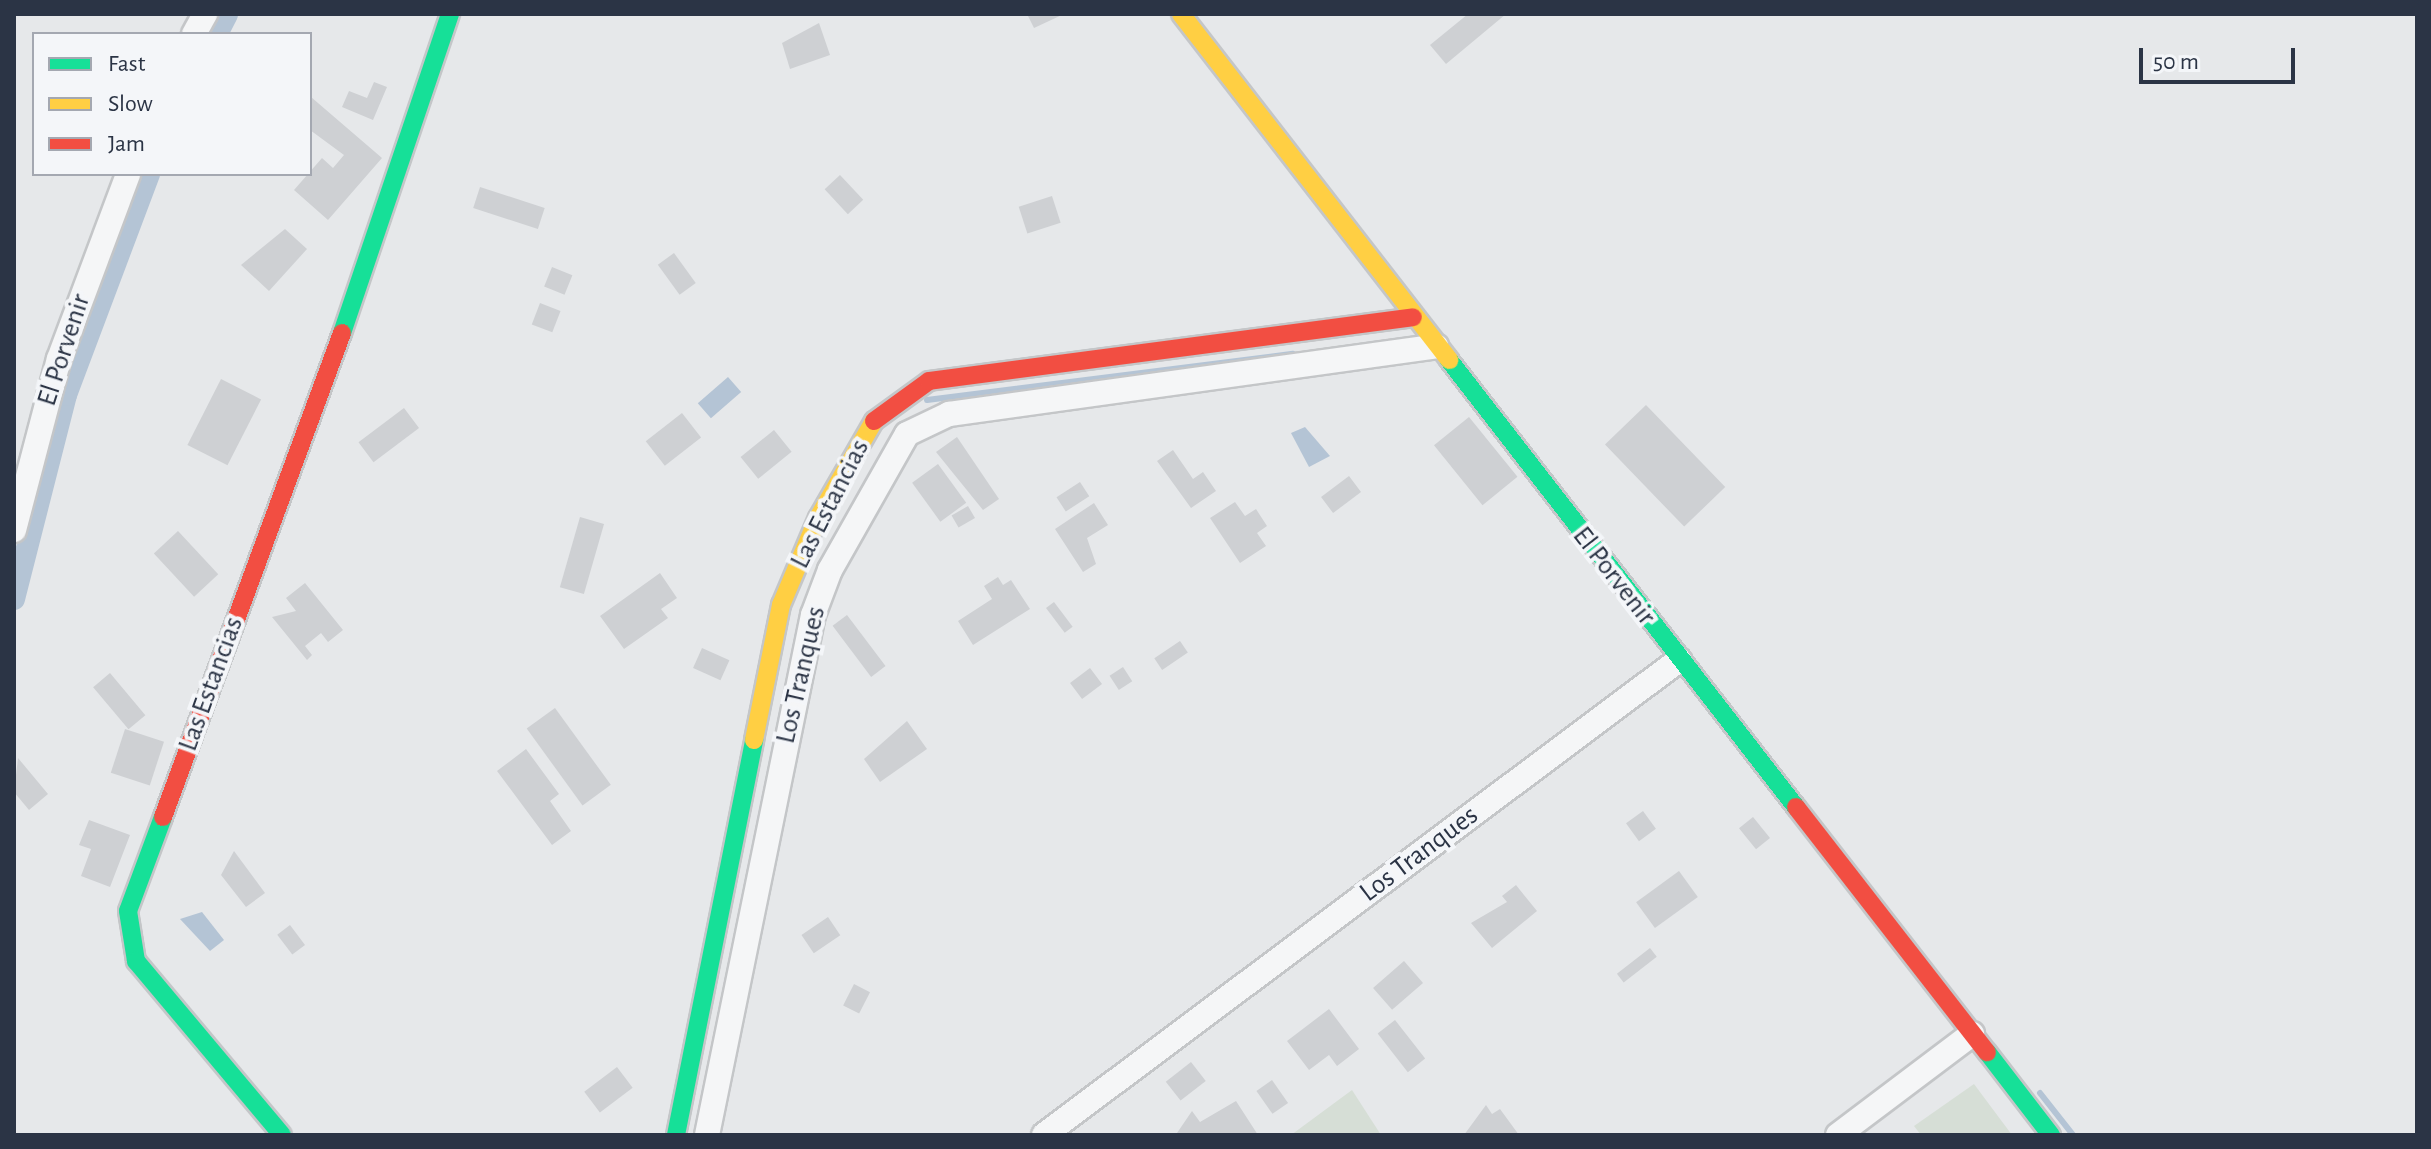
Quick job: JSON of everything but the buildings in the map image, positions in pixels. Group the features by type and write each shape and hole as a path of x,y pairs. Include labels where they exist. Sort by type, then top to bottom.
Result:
{"street":[{"path":"195,32 205,14"},
{"name":"Las Estancias","path":"282,1135 136,961 128,911 357,293 450,14"},
{"name":"El Porvenir","path":"1181,14 1679,660 2051,1135"},
{"name":"El Porvenir","path":"14,530 59,359 127,176"},
{"name":"Las Estancias","path":"676,1135 781,605 806,542 874,420 900,394 944,378 1413,317"},
{"name":"Los Tranques","path":"707,1135 799,677 830,570 899,443 927,420 1436,346"},
{"name":"Los Tranques","path":"1044,1135 1679,660"},
{"path":"769,670 799,677"},
{"path":"1838,1135 1972,1034"}],"shaded area":[{"path":"1974,1084 2012,1135 1921,1135 1914,1126"},
{"path":"1352,1090 1381,1135 1291,1135"}],"water":[{"path":"728,377 741,392 711,418 698,403"},
{"path":"1305,427 1330,456 1309,467 1291,433"},
{"path":"202,912 224,940 210,951 180,919"}],"waterway":[{"path":"218,32 227,14"},
{"path":"14,599 66,395 148,176"},
{"path":"927,400 1293,354"},
{"path":"2040,1093 2073,1135"}],"traffic: fast":[{"path":"342,333 450,14"},
{"path":"1449,360 1796,807"},
{"path":"676,1135 754,740"},
{"path":"163,817 128,911 136,961 282,1135"},
{"path":"1987,1052 2051,1135"}],"traffic: slow":[{"path":"1181,14 1449,360"},
{"path":"754,740 781,605 818,518 874,421"}],"traffic: jam":[{"path":"874,421 929,381 1413,317"},
{"path":"163,817 342,333"},
{"path":"1796,807 1987,1052"}]}
